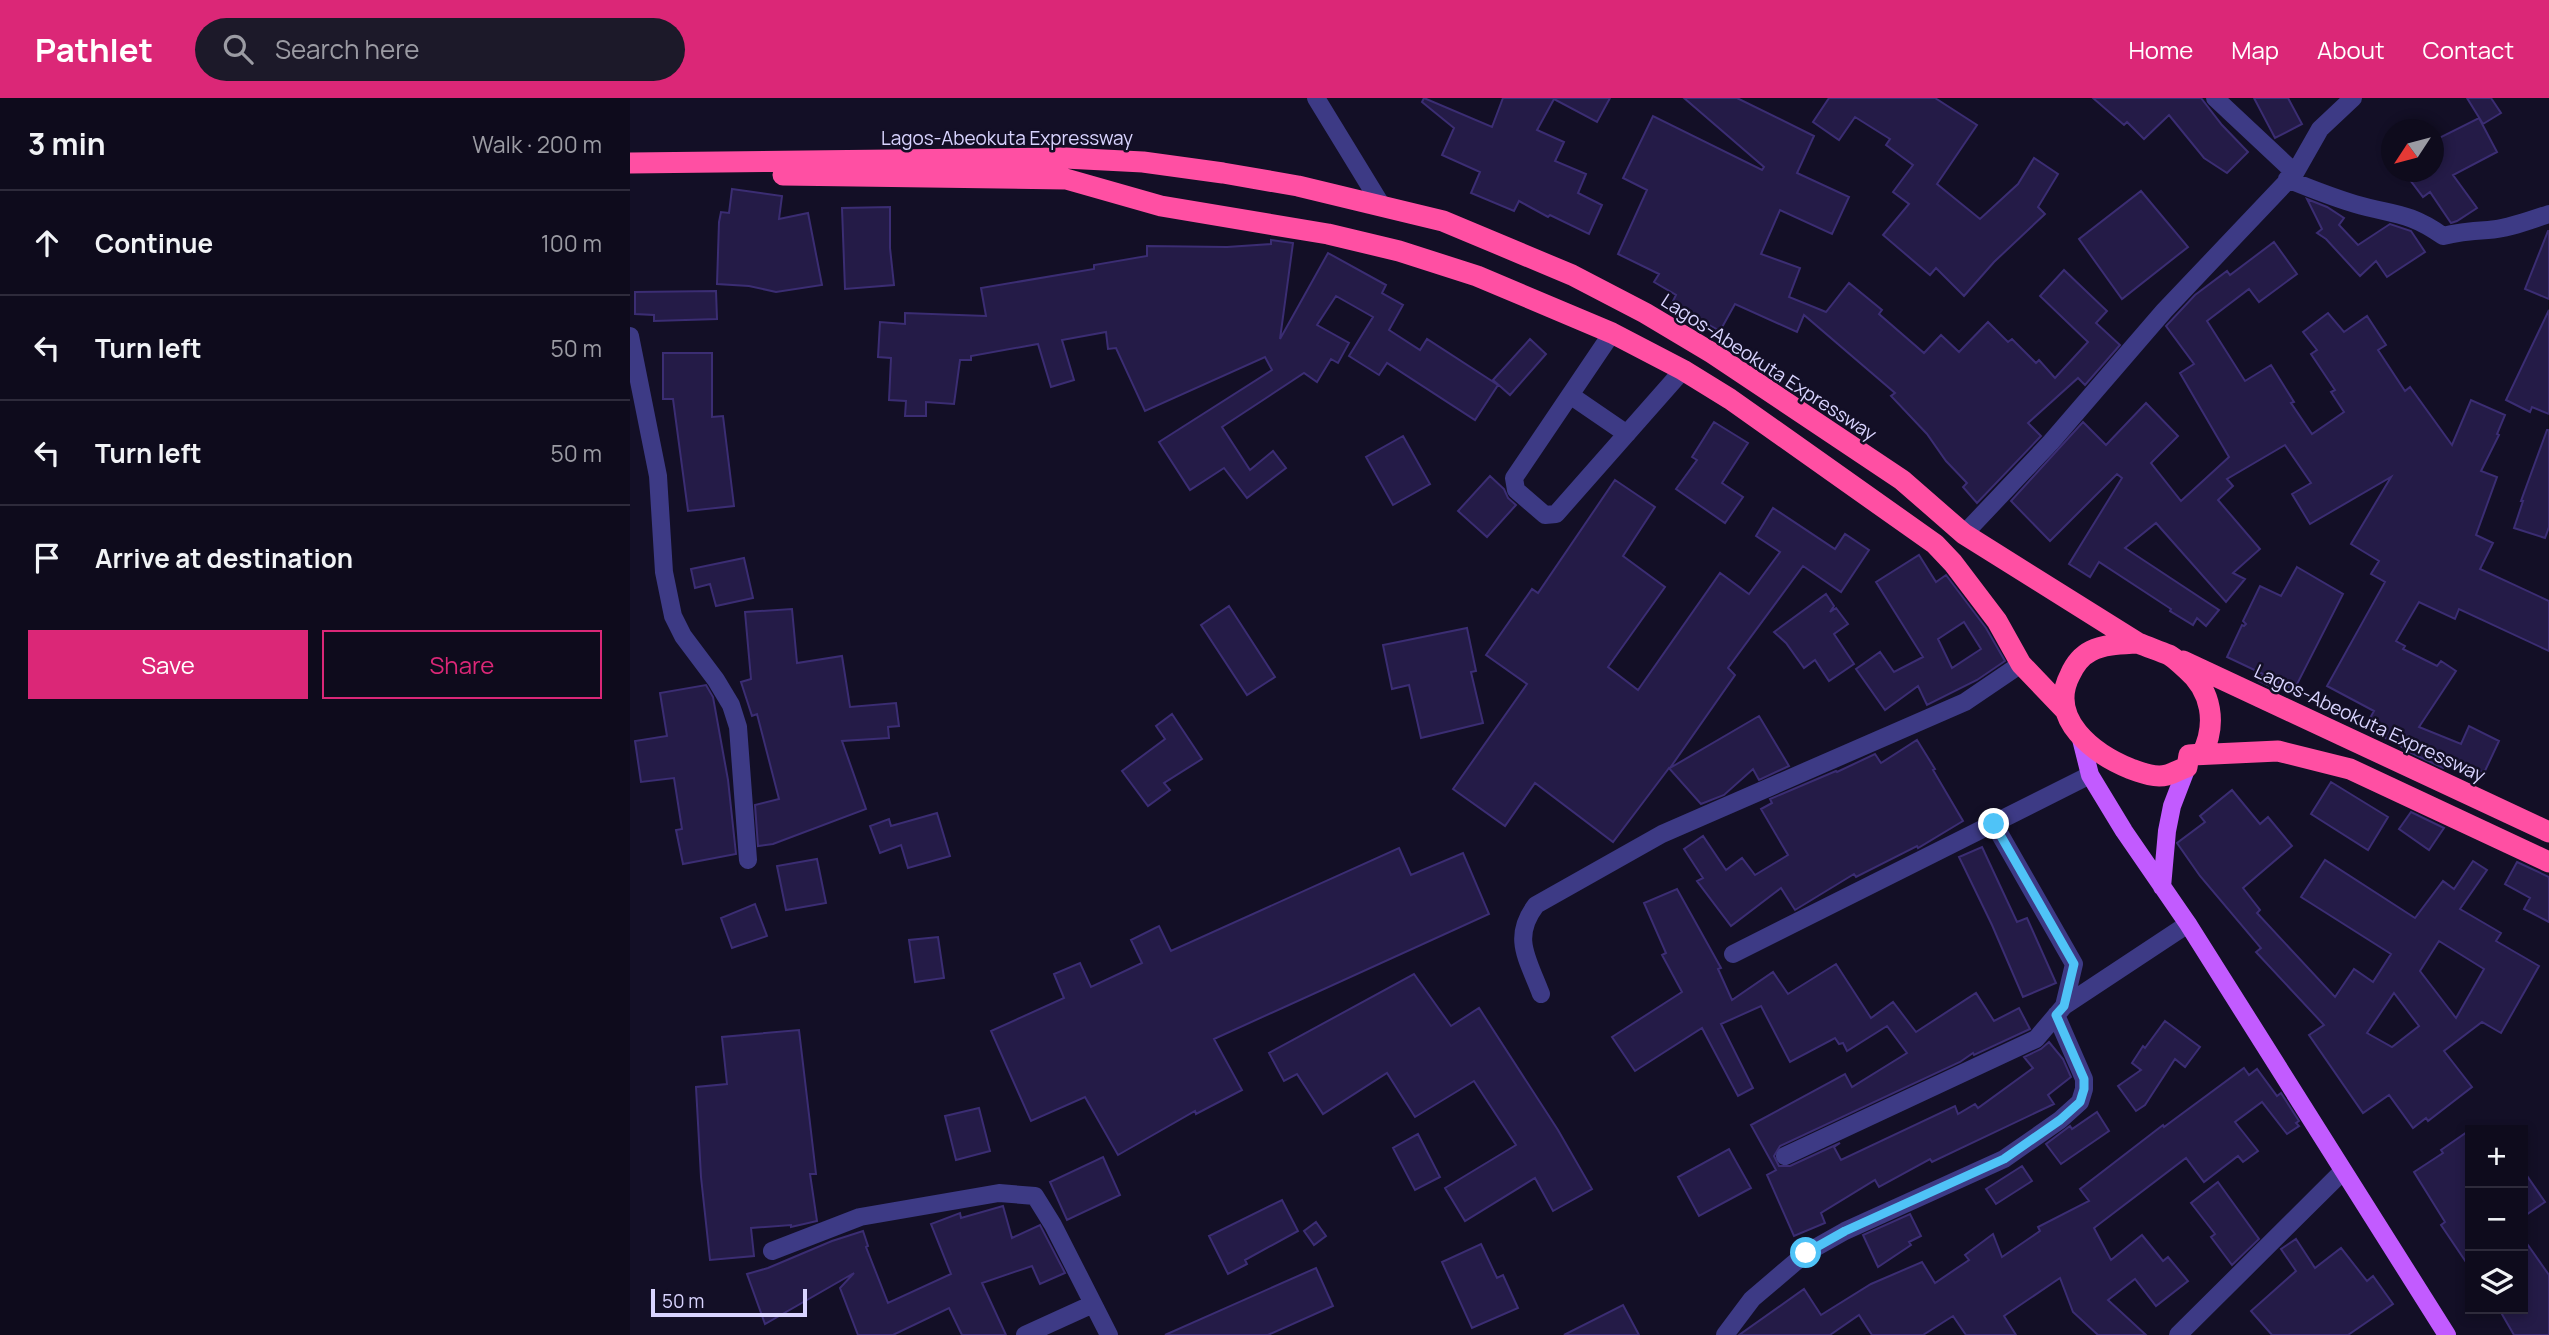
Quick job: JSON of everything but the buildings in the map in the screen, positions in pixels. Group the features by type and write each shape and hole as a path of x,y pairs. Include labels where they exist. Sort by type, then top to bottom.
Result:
{"highway":[{"name":"Lagos-Abeokuta Expressway","path":"630,163 1078,158 1143,162 1298,186 1443,221 1572,275 1645,313 1712,353 1902,480 1964,534 2138,643"},
{"name":"Lagos-Abeokuta Expressway","path":"630,173 1066,179 1161,206 1289,226 1399,251 1476,276 1612,333 1683,370 1730,399 1935,544 1953,563 1997,621 2021,664 2064,709"},
{"path":"2138,643 2171,655 2191,673 2206,694 2212,717 2210,739 2202,754 2166,775 2145,775 2117,763 2081,739 2064,709 2063,687 2074,665 2090,652 2112,645 2138,643"},
{"name":"Lagos-Abeokuta Expressway","path":"2171,655 2549,832"},
{"path":"2188,761 2278,751 2350,769 2549,862"}],"main road":[{"path":"2081,739 2090,775 2188,924 2446,1335"},
{"path":"2162,887 2166,831 2188,761"}],"street":[{"path":"1316,98 1382,206"},
{"path":"2215,98 2291,176 2357,205 2396,212 2423,222 2443,236 2475,229 2488,230 2549,214"},
{"path":"1964,534 2051,442 2164,311 2291,176 2320,129 2353,98"},
{"path":"1612,333 1514,478 1516,490 1545,515 1556,514 1683,370"},
{"path":"630,336 657,476 664,572 673,616 683,636 731,705 738,727 748,860"},
{"path":"1570,395 1627,434"},
{"path":"1541,994 1522,944 1525,920 1536,905 1662,834 1965,702 2021,664"},
{"path":"1733,954 2090,775"},
{"path":"1725,1335 1752,1299 1806,1253 1845,1231 2004,1159 2060,1120 2080,1102 2084,1079 2060,1011 2074,964 1994,824"},
{"path":"1786,1156 2036,1039 2060,1011 2188,924"},
{"path":"2178,1335 2342,1172"},
{"path":"772,1251 860,1217 999,1193 1035,1196 1054,1225 1109,1335"},
{"path":"1025,1335 1093,1304"}],"route":[{"path":"1806,1253 1845,1231 2004,1159 2060,1120 2080,1102 2084,1079 2056,1015 2064,1006 2074,964 1994,824"}]}
